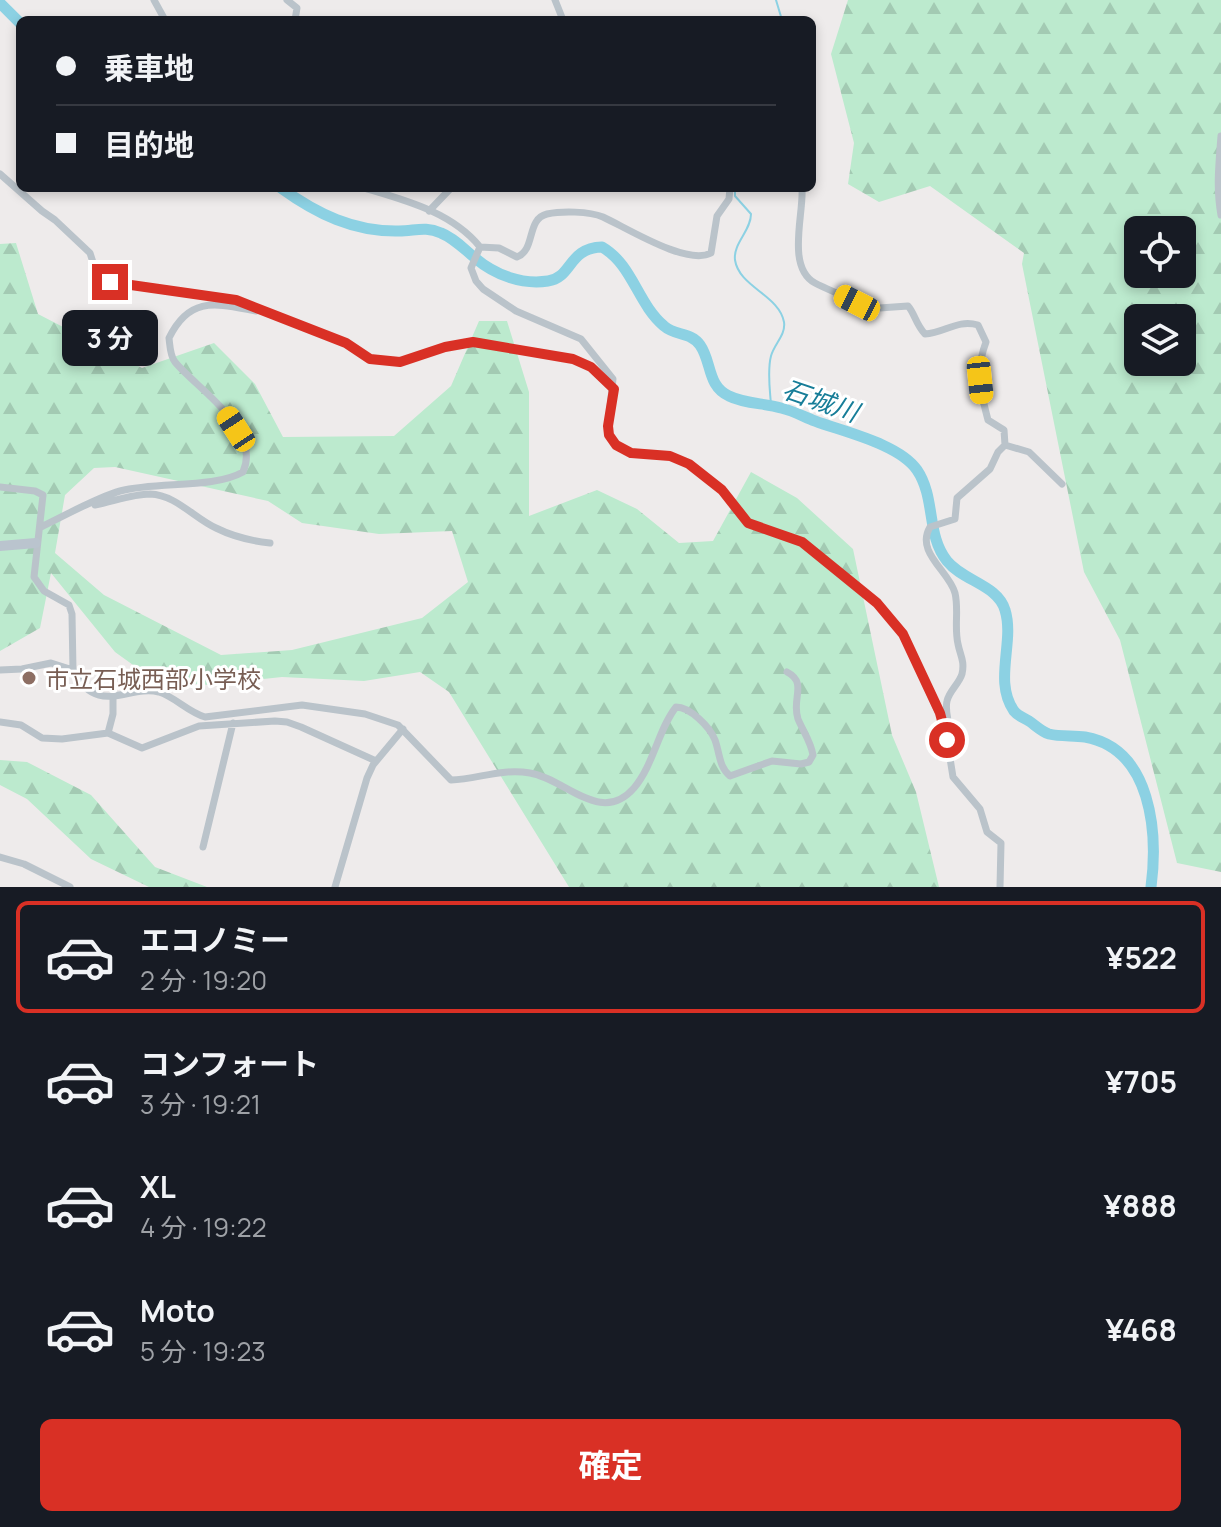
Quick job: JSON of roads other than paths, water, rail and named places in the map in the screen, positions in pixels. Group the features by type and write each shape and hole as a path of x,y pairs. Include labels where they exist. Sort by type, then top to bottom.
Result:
{"street":[{"path":"287,0 297,8 296,16"},
{"path":"1221,136 1218,157 1221,215"},
{"path":"0,174 16,187"},
{"path":"22,192 90,253 98,278 236,300 346,343 370,359 400,362 445,347 473,342 573,359 591,367 614,389"},
{"path":"379,192 402,198 429,211 467,233 480,248 499,248 511,255 522,256 534,225 545,214 601,216 670,251 706,256 711,253 717,216 729,199 730,192"},
{"path":"429,211 447,192"},
{"path":"802,192 799,257 805,276 865,309 908,306 925,334 934,334 966,322 978,325 986,342 978,364 982,396 988,420 1004,430 1005,445 990,469 957,498 955,519 930,527 926,536 927,549 954,590 958,610 957,643 963,656 961,677 947,699 951,728 947,740"},
{"path":"480,248 471,268 476,281 498,299 536,322 586,343 598,363 613,379 608,426 609,435 616,445 631,453 670,456 689,464 722,490 748,523 802,542 877,603 903,634 940,713 953,777 980,809 987,832 1001,843 1000,887"},
{"path":"41,527 117,491 153,484 221,481 243,472 247,461 242,439 218,401 173,360 169,338 189,312 200,306 212,304 269,313"},
{"path":"1005,445 1029,452 1062,484"},
{"path":"0,487 35,491 43,495 33,571 37,585 69,605 72,614 73,670"},
{"path":"85,507 150,494 167,498 214,527 270,543"},
{"path":"0,546 36,543"},
{"path":"0,670 51,663 73,670 95,693 113,698 161,693 191,713 205,717 316,705 365,714 398,725 451,780 506,771 530,773 553,780 594,803 610,804 623,798 639,781 676,707 686,708 712,734 723,769 730,776 772,761 809,762 813,755 812,747 797,718 795,704 800,685 787,672"},
{"path":"108,733 113,698"},
{"path":"0,722 21,725 42,738 62,739 108,733 142,748 187,729 233,723 287,722 376,761"},
{"path":"203,847 233,723"},
{"path":"335,887 367,778 376,761 403,729"},
{"path":"0,857 24,864 70,887"}],"waterway":[{"path":"776,0 781,16"},
{"name":"石城川","path":"0,3 16,19"},
{"name":"石城川","path":"287,192 308,206 351,225 382,231 425,229 441,233 491,269 519,280 538,282 556,279 583,252 602,247 621,264 655,317 664,326 692,338 700,345 713,380 722,392 741,401 786,409 870,440 909,461 927,492 940,551 954,568 995,595 1005,610 1008,635 1005,687 1014,711 1049,734 1085,737 1107,745 1125,758 1137,775 1151,819 1151,887"},
{"path":"735,192 751,214 735,254 738,269 775,305 784,322 770,362 771,405"}],"place":[{"name":"市立石城西部小学校","path":"29,678"}]}
